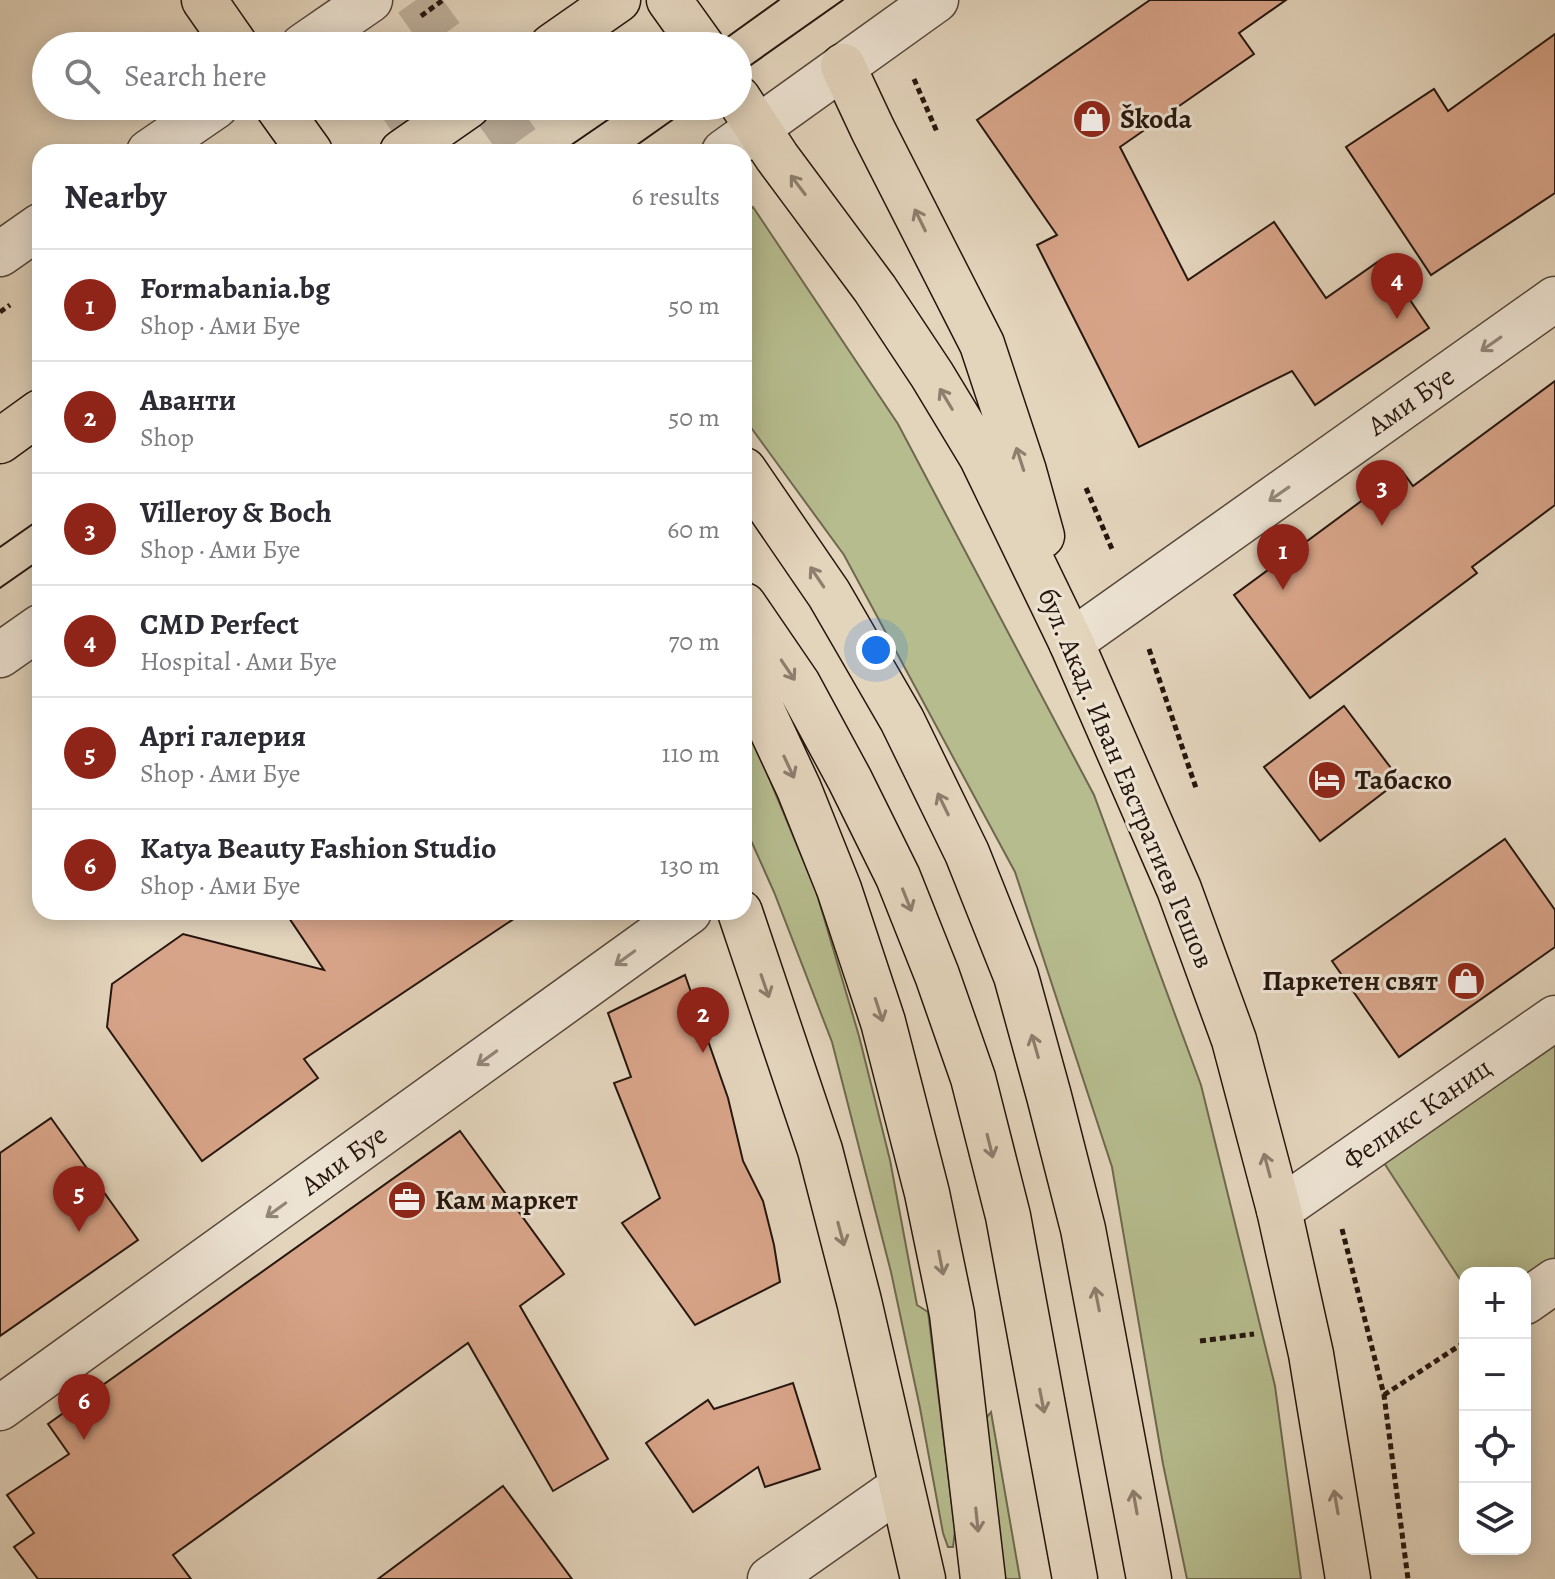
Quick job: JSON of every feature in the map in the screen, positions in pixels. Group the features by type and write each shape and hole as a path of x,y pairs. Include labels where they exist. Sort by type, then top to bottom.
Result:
{"main road":[{"path":"204,0 226,32"},
{"path":"572,32 618,0"},
{"path":"669,0 692,32"},
{"path":"843,66 982,344 1024,471 1071,642"},
{"name":"бул. Акад. Иван Евстратиев Гешов","path":"752,119 875,289 981,456 1071,642 1179,889 1234,1040 1279,1210 1311,1354 1348,1579"},
{"path":"287,120 304,144"},
{"path":"413,144 448,120"},
{"path":"0,441 32,418"},
{"path":"752,482 829,594 902,720 967,853 1016,976 1083,1229 1149,1579"},
{"path":"752,617 798,684 898,877 973,1078 1008,1216 1075,1579"},
{"path":"752,688 799,789 834,875 883,1022 927,1193 952,1314 983,1579"},
{"path":"743,920 820,1150 859,1301 923,1579"}],"street":[{"path":"323,32 370,0"},
{"path":"752,111 843,66 936,0"},
{"path":"161,144 196,120"},
{"path":"729,144 744,120"},
{"path":"0,254 32,232"},
{"name":"Ами Буе","path":"1071,642 1555,299"},
{"path":"0,655 32,633"},
{"name":"Ами Буе","path":"0,1408 678,920"},
{"name":"Феликс Каниц","path":"1279,1210 1555,1018"},
{"path":"1531,1298 1555,1281"},
{"path":"770,1579 901,1487"}],"path":[{"path":"1328,1177 1384,1395 1408,1579"},
{"path":"1384,1395 1459,1346"}],"green space":[{"path":"752,208 898,424 1094,795 1201,1085 1275,1386 1301,1579 1187,1579 1163,1464 1112,1167 1015,872 844,555 752,429"},
{"path":"752,737 816,891 859,1036 890,1160 917,1305 928,1312 955,1530 953,1547 948,1547 943,1533 891,1272 832,1042 752,843"},
{"path":"1555,1019 1555,1281 1531,1298 1531,1267 1459,1267 1459,1278 1373,1146"},
{"path":"991,1412 1020,1579 999,1579 982,1423"}],"building":[{"path":"1150,0 1286,0 1239,33 1254,54 1120,147 1188,280 1274,222 1326,298 1382,259 1429,328 1315,405 1292,371 1139,447 1037,245 1057,235 977,120"},
{"path":"1555,34 1555,193 1431,275 1346,147 1434,89 1448,111"},
{"path":"1555,381 1555,505 1472,567 1477,573 1310,698 1234,595 1402,471 1413,486"},
{"path":"1344,706 1400,780 1320,841 1264,767"},
{"path":"1505,839 1555,910 1555,947 1399,1057 1332,961"},
{"path":"290,920 512,920 304,1059 318,1078 202,1161 107,1027 112,984 183,934 324,970"},
{"path":"685,975 728,1098 743,1161 763,1201 780,1282 695,1325 622,1223 660,1198 614,1083 631,1077 608,1013"},
{"path":"51,1118 138,1240 0,1336 0,1153"},
{"path":"460,1131 564,1274 520,1306 608,1459 553,1491 468,1343 173,1555 191,1579 38,1579 14,1547 34,1533 7,1495 69,1454 48,1424"},
{"path":"793,1383 820,1469 765,1487 758,1467 693,1512 646,1443 708,1400 714,1409"},
{"path":"503,1486 572,1579 378,1579"}],"tunnel":[{"path":"328,0 350,32"},
{"path":"416,0 439,32"},
{"path":"411,120 427,144"},
{"path":"502,120 519,144"}],"tram line":[{"path":"734,32 779,0"},
{"path":"752,64 843,0"},
{"path":"573,144 608,120"},
{"path":"638,144 672,120"},
{"path":"0,547 32,525"},
{"path":"0,588 32,566"}],"place":[{"name":"Škoda","path":"1092,119"},
{"name":"CMD Perfect","path":"1397,319"},
{"name":"Villeroy & Boch","path":"1382,526"},
{"name":"Formabania.bg","path":"1283,590"},
{"name":"Табаско","path":"1327,780"},
{"name":"Паркетен свят","path":"1466,981"},
{"name":"Аванти","path":"703,1053"},
{"name":"Кам маркет","path":"407,1200"},
{"name":"Apri галерия","path":"79,1232"},
{"name":"Katya Beauty Fashion Studio","path":"84,1440"}]}
